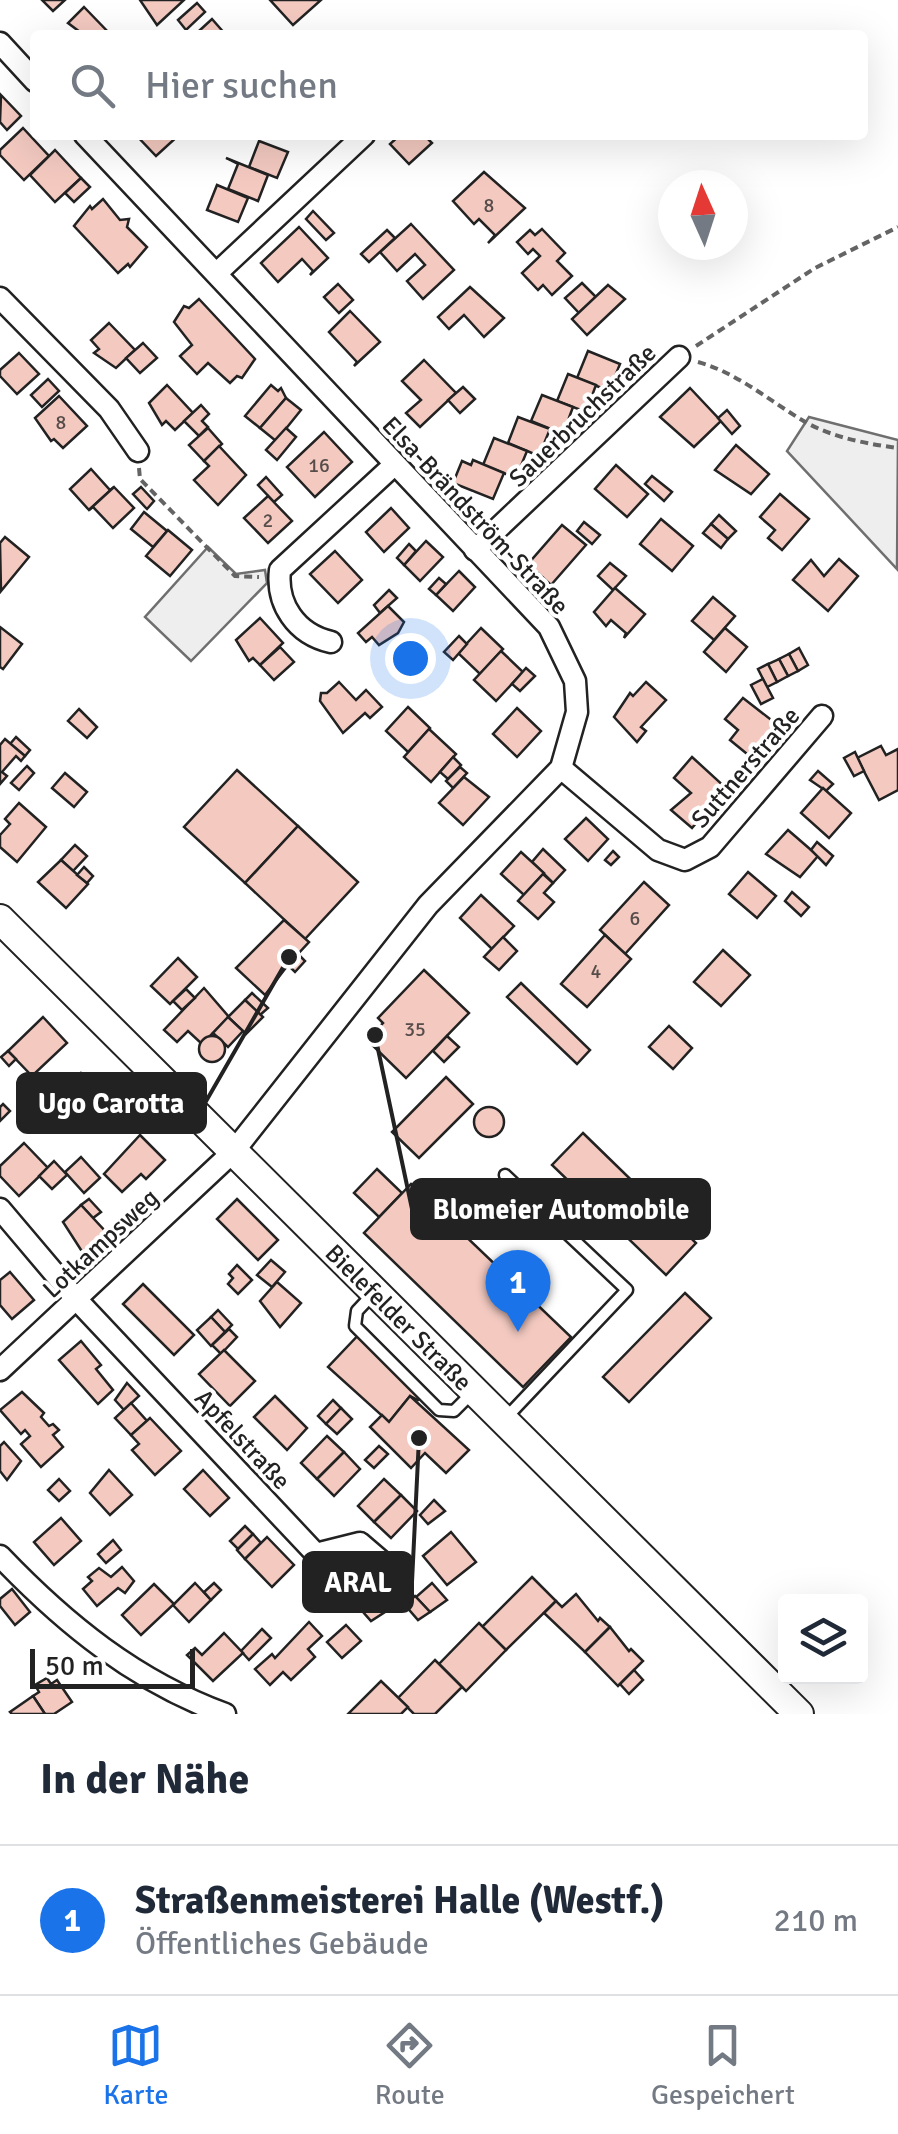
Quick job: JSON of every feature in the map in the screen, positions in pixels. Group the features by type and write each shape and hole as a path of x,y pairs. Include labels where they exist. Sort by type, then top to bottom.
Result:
{"street":[{"path":"0,43 30,76"},
{"name":"Elsa-Brändström-Straße","path":"90,140 549,627 575,681 577,712 561,768 428,905 234,1150"},
{"path":"217,273 359,140"},
{"path":"0,298 109,409 138,451"},
{"name":"Sauerbruchstraße","path":"475,550 678,357"},
{"path":"331,642 314,638 284,608 280,570 394,465"},
{"name":"Suttnerstraße","path":"561,768 658,850 685,860 710,847 822,716"},
{"name":"Bielefelder Straße","path":"0,918 800,1714"},
{"name":"Lotkampsweg","path":"0,1370 234,1150"},
{"path":"0,1210 77,1300"},
{"name":"Apfelstraße","path":"77,1300 316,1554 360,1542 388,1567"},
{"path":"0,1556 44,1603 96,1646 125,1665 225,1714"}],"lane":[{"path":"503,1421 627,1290 505,1175"},
{"path":"374,1293 357,1311 355,1326 438,1410 454,1411 474,1391"}],"path":[{"path":"678,357 816,268 898,226"},
{"path":"678,357 720,368 812,426 862,443 898,448"},
{"path":"138,451 140,479 236,576 279,580"}],"shaded area":[{"path":"809,417 898,440 897,569 787,451"},
{"path":"208,547 236,574 265,570 267,583 191,661 145,617"}],"building":[{"path":"42,0 65,0 53,11"},
{"path":"140,0 184,0 157,25"},
{"path":"270,0 321,0 293,25"},
{"path":"197,3 205,12 186,30 178,20"},
{"path":"84,7 106,30 77,30 68,23"},
{"path":"212,19 222,30 200,30"},
{"path":"1,95 21,116 7,130 0,122"},
{"path":"23,128 30,140 49,156 24,180 0,155 0,150"},
{"path":"141,140 174,140 156,156"},
{"path":"394,140 432,143 409,164 390,144"},
{"path":"259,141 288,152 277,178 249,167"},
{"path":"55,150 81,178 55,202 30,175"},
{"path":"226,158 268,175 258,201 228,189 238,164"},
{"path":"484,172 525,208 488,243 495,235 479,219 474,224 453,201"},
{"path":"81,178 90,187 74,202 65,193"},
{"path":"217,185 248,198 238,222 207,210"},
{"path":"103,199 120,220 129,219 127,227 147,247 130,267 128,264 118,273 74,226 90,206 92,209"},
{"path":"313,211 334,233 326,240 306,219"},
{"path":"411,224 454,270 423,299 407,281 425,265 415,254 397,271 380,252"},
{"path":"299,227 328,258 310,275 313,271 302,259 278,282 261,263"},
{"path":"542,229 565,253 557,261 572,276 552,295 543,285 538,290 522,273 540,256 533,249 528,254 517,242 530,230 535,235"},
{"path":"387,230 395,238 369,262 361,254"},
{"path":"582,283 596,297 579,313 565,298"},
{"path":"338,284 353,300 339,313 324,297"},
{"path":"608,285 625,299 587,335 572,319"},
{"path":"470,287 504,318 484,337 464,315 449,329 438,317"},
{"path":"199,299 255,359 242,378 237,376 230,383 208,363 197,374 180,356 192,345 174,322 184,306 189,308"},
{"path":"350,311 380,342 354,366 357,362 329,332"},
{"path":"109,323 135,350 116,368 94,353 99,349 91,340"},
{"path":"143,343 157,358 140,373 126,358"},
{"path":"588,351 620,364 609,391 577,378"},
{"path":"19,353 39,374 17,394 0,376 0,370"},
{"path":"424,360 456,393 420,427 406,413 421,400 402,381"},
{"path":"568,374 596,385 586,412 557,401"},
{"path":"48,379 59,391 42,407 31,395"},
{"path":"167,385 193,413 175,430 166,421 162,425 149,403"},
{"path":"271,385 278,391 281,388 286,398 260,428 245,416"},
{"path":"463,387 475,399 460,413 448,400"},
{"path":"690,388 721,421 694,447 660,417"},
{"path":"542,395 573,407 563,434 531,421"},
{"path":"59,396 87,426 63,448 54,439 51,441 35,418"},
{"path":"286,398 301,410 276,441 260,428"},
{"path":"201,405 209,414 202,421 208,427 199,436 184,421"},
{"path":"727,410 740,426 732,434 718,418"},
{"path":"518,417 550,429 539,456 508,443"},
{"path":"208,428 222,444 204,461 189,445"},
{"path":"286,428 296,437 277,460 266,450"},
{"path":"324,432 352,462 315,497 287,467"},
{"path":"494,438 527,451 516,478 483,465"},
{"path":"736,445 769,474 751,494 715,470"},
{"path":"219,446 246,475 218,505 194,480 209,466 204,461"},
{"path":"473,460 504,473 493,499 453,483 462,461 471,465"},
{"path":"616,465 648,494 627,517 595,489"},
{"path":"91,469 110,490 114,487 89,510 70,489"},
{"path":"652,476 672,492 664,501 645,484"},
{"path":"266,477 282,495 274,502 258,485"},
{"path":"114,487 134,508 113,528 93,507 89,510"},
{"path":"141,487 154,501 147,509 133,494"},
{"path":"780,494 809,519 782,550 768,538 775,530 760,517"},
{"path":"268,496 292,521 268,543 244,518"},
{"path":"391,508 409,528 384,552 366,532"},
{"path":"144,512 167,531 153,547 131,529"},
{"path":"719,515 736,531 728,539 711,524"},
{"path":"661,519 693,546 672,571 640,544"},
{"path":"584,522 600,535 592,544 577,531"},
{"path":"711,524 728,539 721,548 703,533"},
{"path":"562,525 586,545 551,585 528,564"},
{"path":"168,530 192,550 170,576 146,556"},
{"path":"5,537 29,557 1,591 0,543"},
{"path":"426,541 443,557 420,581 404,565"},
{"path":"409,544 416,551 404,565 397,558"},
{"path":"335,551 362,580 338,603 310,574"},
{"path":"839,559 858,576 828,611 793,580 811,560 824,576"},
{"path":"610,563 626,576 613,590 598,576"},
{"path":"459,571 475,587 453,611 436,595"},
{"path":"439,578 446,584 436,595 429,589"},
{"path":"615,588 645,614 624,638 626,633 611,620 606,626 594,612"},
{"path":"389,590 397,598 380,613 374,605"},
{"path":"713,597 735,616 714,640 692,621"},
{"path":"388,606 404,622 398,633 379,645 372,637 366,642 358,633"},
{"path":"260,618 283,643 260,665 253,658 249,661 236,640"},
{"path":"0,627 22,644 3,669 0,667"},
{"path":"481,628 503,649 480,674 458,653"},
{"path":"725,628 747,647 726,672 704,652"},
{"path":"459,636 467,644 453,660 444,652"},
{"path":"280,647 294,662 274,680 260,665"},
{"path":"799,648 808,665 798,671 789,654"},
{"path":"501,651 523,672 496,701 474,680"},
{"path":"789,654 798,671 788,676 779,659"},
{"path":"779,659 788,676 777,682 768,664"},
{"path":"768,664 777,682 767,687 758,669"},
{"path":"526,668 535,676 520,691 512,684"},
{"path":"763,679 773,698 761,704 751,685"},
{"path":"339,682 356,700 366,690 382,707 370,718 365,713 343,733 320,701 321,693 327,693"},
{"path":"646,682 666,700 641,727 646,731 637,742 614,717 630,693 633,696"},
{"path":"743,698 779,726 752,758 730,740 738,730 725,719"},
{"path":"408,707 430,728 408,752 386,731"},
{"path":"517,708 541,731 517,757 493,734"},
{"path":"79,709 97,727 87,738 68,721"},
{"path":"429,729 456,754 431,782 404,757"},
{"path":"16,737 30,750 25,756 10,744"},
{"path":"5,739 25,756 21,761 16,756 2,772 7,776 0,784 0,745"},
{"path":"881,746 886,755 898,749 898,790 879,800 857,758"},
{"path":"855,752 864,771 854,776 844,758"},
{"path":"453,757 461,765 448,779 440,772"},
{"path":"692,757 726,788 692,828 671,810 691,793 674,778"},
{"path":"27,766 34,773 19,790 11,783"},
{"path":"460,767 467,773 453,788 446,781"},
{"path":"237,770 298,826 245,883 184,827"},
{"path":"818,771 833,784 826,791 810,780"},
{"path":"65,773 87,792 74,807 52,788"},
{"path":"464,777 489,797 463,825 439,803"},
{"path":"823,788 851,813 829,838 801,813"},
{"path":"19,803 46,827 17,862 0,847 0,835 10,824 5,819"},
{"path":"586,818 608,839 588,861 565,839"},
{"path":"298,826 358,882 305,939 245,883"},
{"path":"788,830 818,856 800,877 766,854"},
{"path":"817,842 833,856 826,865 811,850"},
{"path":"75,845 87,856 73,871 61,860"},
{"path":"543,849 565,870 553,883 532,862"},
{"path":"613,851 619,857 611,865 605,860"},
{"path":"521,852 544,873 524,895 501,874"},
{"path":"61,860 88,884 66,908 38,882"},
{"path":"84,867 93,876 87,883 77,875"},
{"path":"748,872 776,896 757,918 729,894"},
{"path":"543,874 553,883 544,893 554,902 538,919 518,901"},
{"path":"644,882 669,905 625,954 600,930"},
{"path":"792,892 809,907 801,916 785,901"},
{"path":"481,895 514,926 492,949 460,918"},
{"path":"284,920 309,942 298,954 305,961 295,972 288,965 265,995 236,968"},
{"path":"605,935 631,959 587,1007 561,984"},
{"path":"503,937 517,951 499,970 484,957"},
{"path":"723,950 750,975 721,1006 694,982"},
{"path":"178,958 197,977 170,1004 151,986"},
{"path":"424,970 469,1013 406,1078 367,1040 383,1023 378,1018"},
{"path":"521,983 590,1050 577,1064 507,997"},
{"path":"204,988 229,1017 202,1044 188,1031 177,1042 164,1030"},
{"path":"186,989 195,998 182,1010 173,1001"},
{"path":"252,993 268,1008 260,1015 245,1000"},
{"path":"245,1000 263,1017 246,1034 228,1017"},
{"path":"43,1017 67,1043 32,1076 8,1051"},
{"path":"228,1017 243,1031 228,1047 213,1033"},
{"path":"669,1026 692,1048 673,1069 649,1047"},
{"path":"212,1036 221,1040 225,1049 221,1058 212,1062 203,1058 199,1049 203,1040"},
{"path":"447,1036 459,1047 444,1062 433,1051"},
{"path":"8,1051 16,1059 9,1066 1,1057"},
{"path":"81,1073 98,1086 63,1120 59,1116 65,1110 54,1099"},
{"path":"446,1077 473,1104 419,1158 392,1132"},
{"path":"3,1104 10,1111 0,1121 0,1107"},
{"path":"489,1107 503,1116 504,1122 495,1136 489,1137 475,1128 474,1122 483,1108"},
{"path":"583,1133 696,1243 666,1275 552,1165"},
{"path":"140,1135 165,1160 146,1179 141,1174 122,1192 104,1174"},
{"path":"24,1143 48,1168 19,1196 0,1176 0,1166"},
{"path":"81,1157 100,1178 84,1193 65,1172"},
{"path":"54,1161 67,1175 52,1189 39,1176"},
{"path":"377,1169 402,1193 379,1217 354,1193"},
{"path":"411,1184 571,1337 523,1387 364,1233"},
{"path":"89,1199 101,1212 93,1218 81,1205"},
{"path":"237,1199 278,1240 258,1260 217,1219"},
{"path":"81,1205 106,1232 83,1253 63,1222"},
{"path":"271,1260 285,1272 272,1287 257,1275"},
{"path":"237,1265 252,1280 238,1294 228,1284 233,1278 229,1274"},
{"path":"10,1272 34,1300 12,1319 0,1305 0,1280"},
{"path":"277,1282 301,1303 280,1327 260,1301"},
{"path":"143,1284 194,1335 174,1355 123,1304"},
{"path":"685,1293 711,1318 629,1402 603,1377"},
{"path":"218,1310 232,1325 225,1332 211,1317"},
{"path":"211,1317 225,1332 211,1346 197,1330"},
{"path":"365,1328 427,1390 418,1400 410,1396 389,1422 328,1367"},
{"path":"229,1329 237,1337 221,1354 212,1345"},
{"path":"81,1341 101,1365 96,1369 113,1390 98,1404 59,1360"},
{"path":"224,1350 255,1381 230,1406 199,1374"},
{"path":"127,1383 139,1396 124,1410 115,1400"},
{"path":"22,1392 44,1413 41,1417 49,1426 53,1424 59,1430 53,1435 63,1447 41,1467 21,1444 30,1436 25,1430 21,1434 0,1410"},
{"path":"275,1396 307,1428 287,1450 254,1417"},
{"path":"410,1396 469,1450 446,1473 425,1453 411,1468 370,1427 382,1415 389,1422"},
{"path":"333,1400 341,1408 326,1424 318,1416"},
{"path":"131,1403 147,1421 131,1435 115,1418"},
{"path":"341,1408 352,1419 337,1434 326,1424"},
{"path":"150,1418 181,1451 155,1475 132,1450 139,1444 131,1435"},
{"path":"327,1436 344,1452 317,1479 301,1463"},
{"path":"4,1442 21,1461 7,1480 0,1471 0,1446"},
{"path":"379,1446 388,1454 374,1468 365,1460"},
{"path":"344,1452 360,1469 334,1496 317,1479"},
{"path":"109,1470 132,1495 110,1515 90,1493"},
{"path":"203,1470 229,1498 210,1516 184,1489"},
{"path":"59,1479 70,1491 59,1501 48,1490"},
{"path":"384,1479 401,1495 374,1522 358,1506"},
{"path":"401,1495 417,1511 391,1538 374,1522"},
{"path":"434,1500 445,1511 428,1524 420,1515"},
{"path":"61,1518 81,1541 54,1565 34,1542"},
{"path":"245,1526 253,1534 238,1549 230,1541"},
{"path":"451,1532 476,1562 447,1585 423,1556"},
{"path":"253,1534 261,1543 245,1559 237,1550"},
{"path":"267,1537 294,1565 272,1587 245,1559"},
{"path":"113,1540 121,1550 106,1563 98,1554"},
{"path":"122,1567 134,1581 125,1593 118,1588 97,1606 83,1589 92,1581 88,1577 99,1568 111,1577"},
{"path":"372,1575 402,1601 371,1621 349,1596"},
{"path":"532,1577 556,1601 506,1650 482,1627"},
{"path":"195,1583 211,1600 189,1622 173,1605"},
{"path":"214,1583 221,1590 211,1600 204,1592"},
{"path":"432,1583 447,1600 430,1612 416,1597"},
{"path":"154,1584 174,1604 141,1635 122,1615"},
{"path":"12,1589 30,1612 15,1625 0,1606 0,1599"},
{"path":"576,1594 598,1621 600,1618 610,1627 585,1652 544,1613 556,1601 562,1607"},
{"path":"415,1596 430,1612 418,1620 405,1605"},
{"path":"309,1622 322,1636 308,1649 315,1657 291,1680 283,1672 270,1685 255,1669 272,1654 275,1658"},
{"path":"479,1623 506,1650 466,1691 439,1664"},
{"path":"346,1625 361,1641 342,1658 327,1642"},
{"path":"610,1627 629,1651 643,1661 618,1686 585,1652"},
{"path":"262,1629 271,1638 249,1660 241,1651"},
{"path":"224,1633 243,1653 213,1681 187,1655 195,1648 202,1655"},
{"path":"435,1660 462,1687 435,1714 414,1714 398,1698"},
{"path":"634,1670 643,1680 629,1694 620,1684"},
{"path":"47,1678 51,1684 57,1680 72,1702 54,1714 45,1714 33,1696 39,1692 35,1685"},
{"path":"381,1681 408,1707 401,1714 348,1714"},
{"path":"33,1696 45,1714 10,1712"}],"place":[{"name":"Ugo Carotta","path":"289,957"},
{"name":"Blomeier Automobile","path":"375,1035"},
{"name":"Straßenmeisterei Halle (Westf.)","path":"518,1332"},
{"name":"ARAL","path":"419,1438"}]}
